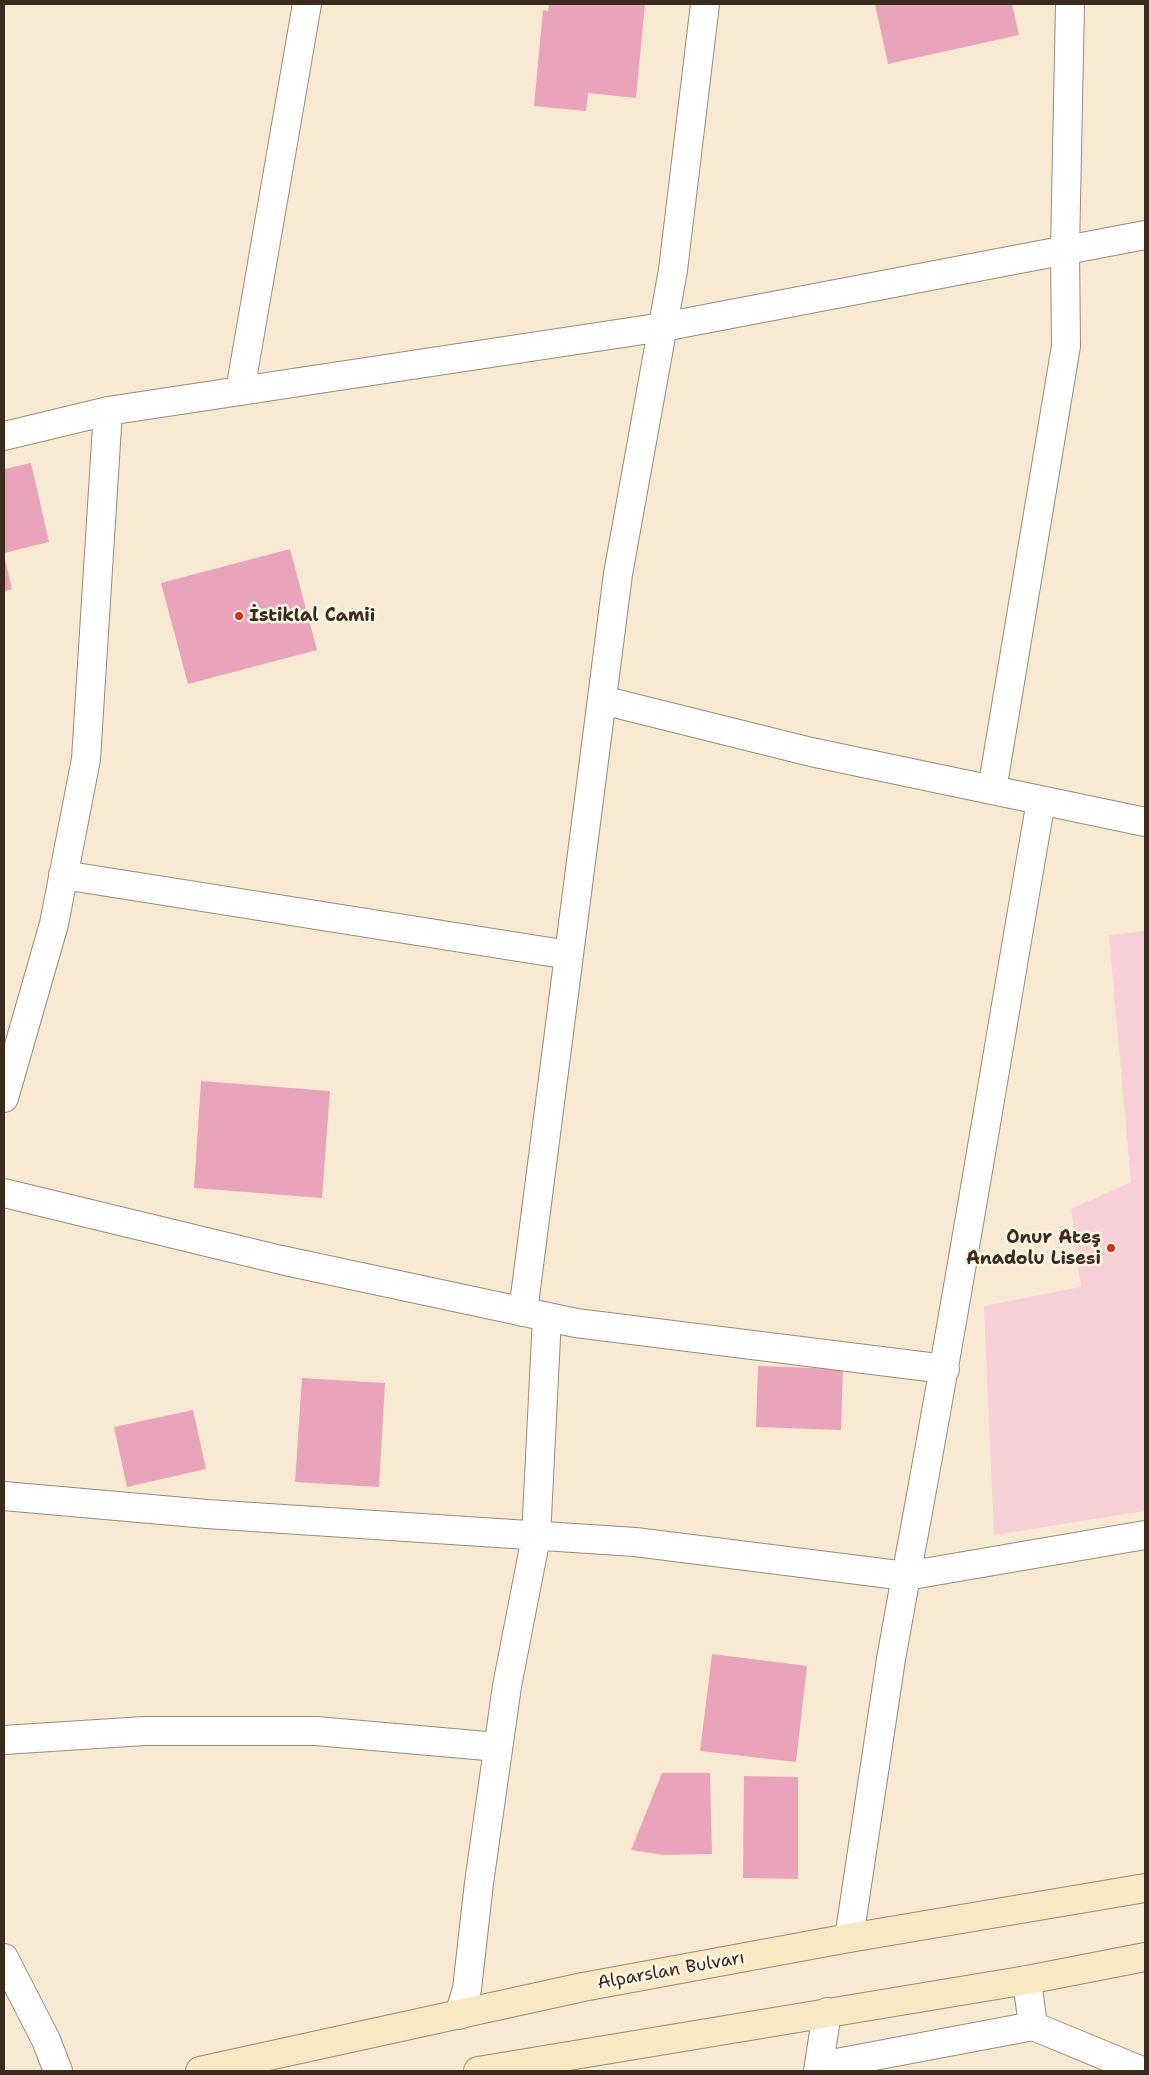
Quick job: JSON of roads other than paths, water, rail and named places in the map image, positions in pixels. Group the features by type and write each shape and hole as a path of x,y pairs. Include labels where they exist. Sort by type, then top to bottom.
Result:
{"main road":[{"name":"Alparslan Bulvarı","path":"200,2071 583,1987 849,1938 1145,1888"},
{"path":"478,2071 1027,1980 1145,1957"}],"street":[{"path":"240,391 306,4"},
{"path":"459,2015 467,1989 498,1747 536,1537 536,1315 569,955 618,574 673,270 705,4"},
{"path":"992,790 1066,346 1065,250 1070,4"},
{"path":"4,436 108,411 663,327 1145,235"},
{"path":"4,1098 54,924 86,759 108,411"},
{"path":"602,700 811,752 1145,822"},
{"path":"849,1938 891,1659 945,1369 967,1224 1041,801"},
{"path":"64,875 569,955"},
{"path":"4,1193 281,1260 536,1315 585,1324 945,1369"},
{"path":"4,1496 207,1514 635,1542 906,1576 1145,1536"},
{"path":"4,1740 144,1731 316,1731 498,1747"},
{"path":"4,1958 46,2040 58,2071"},
{"path":"1027,1980 1033,2026"},
{"path":"827,2012 819,2068 1033,2026 1142,2071"}],"place":[{"name":"İstiklal Camii","path":"239,616"},
{"name":"Onur Ateş Anadolu Lisesi","path":"1111,1248"}]}
